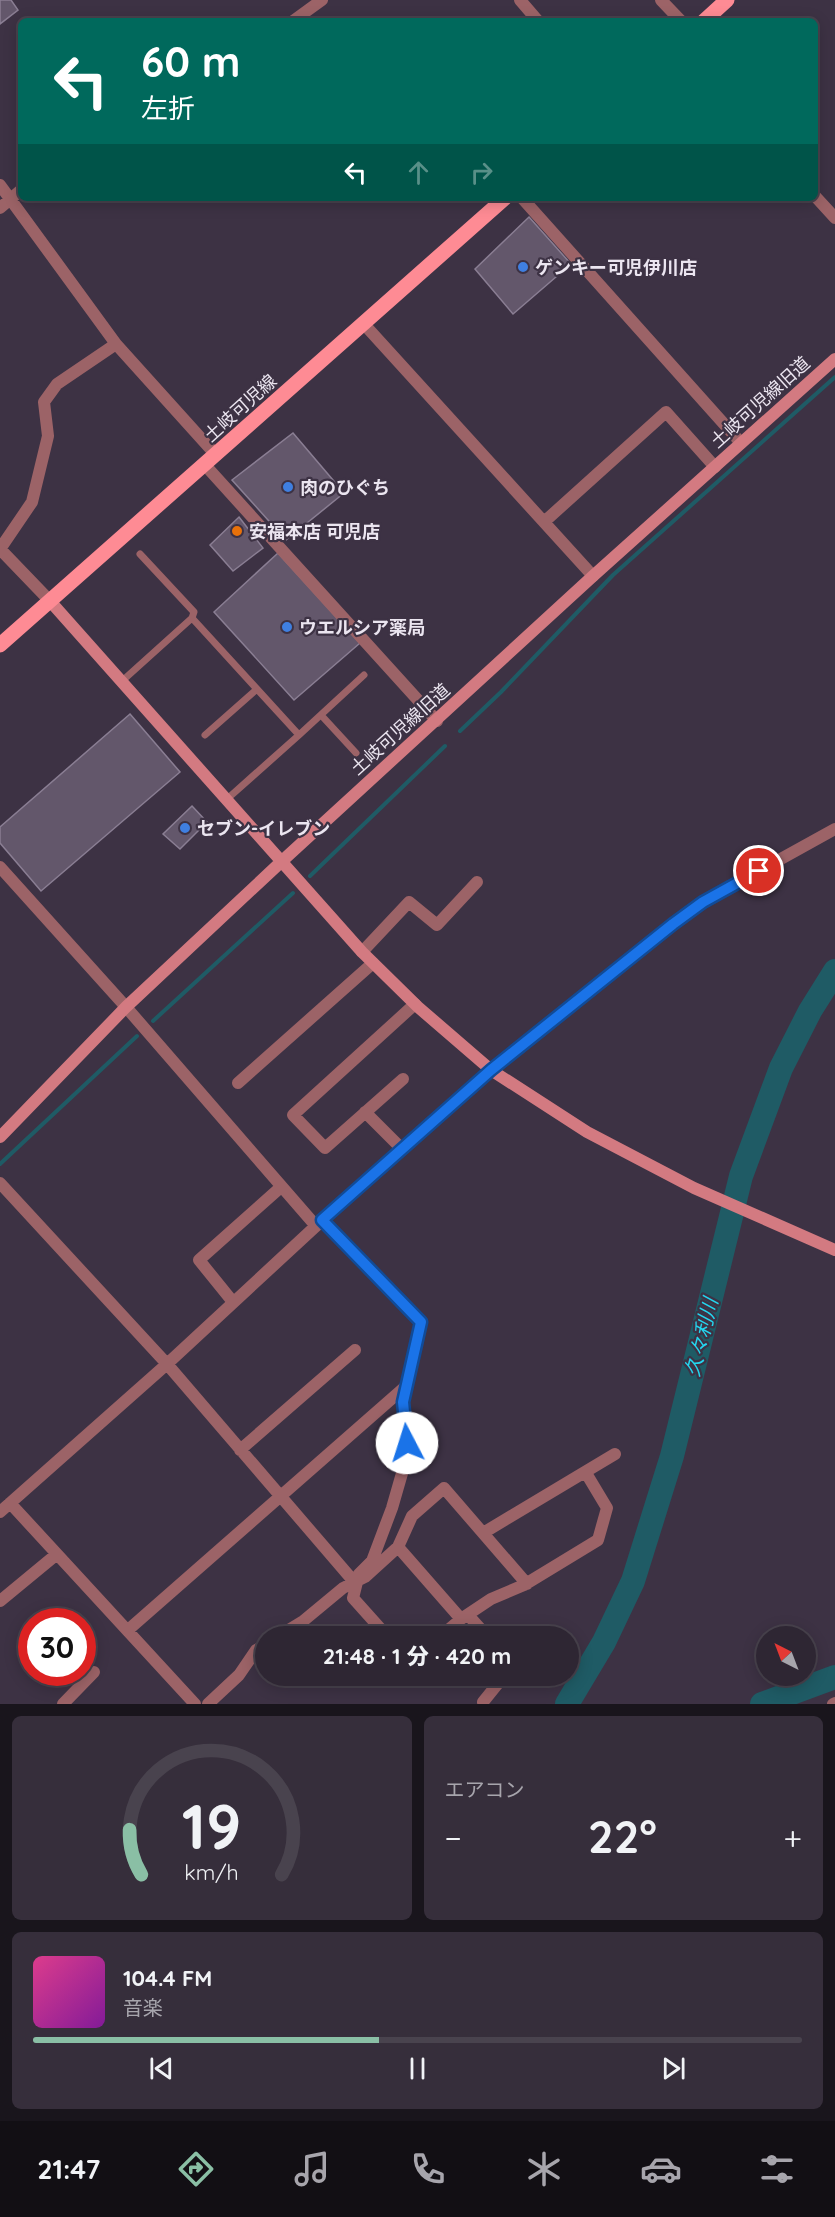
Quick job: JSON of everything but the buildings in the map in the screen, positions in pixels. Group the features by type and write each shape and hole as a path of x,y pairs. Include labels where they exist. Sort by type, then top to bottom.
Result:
{"main road":[{"path":"707,18 727,0"},
{"name":"土岐可児線","path":"0,645 502,201"}],"street":[{"path":"297,18 322,0"},
{"path":"520,0 535,18"},
{"path":"660,0 678,18"},
{"path":"0,185 16,194 0,208"},
{"path":"818,199 835,218"},
{"path":"21,201 116,344 211,460 437,720"},
{"path":"525,201 741,443"},
{"path":"363,323 593,576"},
{"path":"116,344 57,384 44,402 48,436 32,502 0,549 122,682 362,952 415,1004 491,1070 587,1132 694,1188 835,1250"},
{"name":"土岐可児線旧道","path":"0,1137 126,1007 281,862 593,576 835,359"},
{"path":"544,522 666,412 715,467"},
{"path":"0,1512 491,1070 703,902 835,829"},
{"path":"0,867 126,1007 281,1187 421,1322 420,1336 405,1387 403,1402 407,1456 392,1508 372,1561 359,1575 353,1598 375,1626"},
{"path":"362,952 409,902 437,925 477,882"},
{"path":"237,1083 373,963"},
{"path":"403,1079 325,1148 293,1115 415,1004"},
{"path":"366,1112 402,1149"},
{"path":"0,1182 167,1364 356,1584"},
{"path":"233,1302 199,1260 281,1187"},
{"path":"240,1450 355,1350"},
{"path":"128,1630 405,1387"},
{"path":"483,1533 615,1454"},
{"path":"454,1626 491,1599 527,1584 598,1540 607,1508 586,1473"},
{"path":"295,1626 343,1588 356,1584 398,1547 412,1516 444,1488 527,1584"},
{"path":"10,1503 195,1704"},
{"path":"398,1547 475,1626"},
{"path":"0,1601 57,1554"},
{"path":"208,1704 239,1675 255,1651"},
{"path":"63,1704 80,1686"},
{"path":"483,1702 496,1686"}],"lane":[{"path":"122,682 192,618 194,612 140,554"},
{"path":"192,618 299,735"},
{"path":"226,800 364,675"},
{"path":"205,735 256,689"},
{"path":"321,715 356,753"}],"waterway":[{"path":"460,731 501,692 613,575 835,377"},
{"path":"310,876 445,746"},
{"path":"153,1021 293,893"},
{"name":"久々利川","path":"567,1704 604,1642 633,1581 672,1456 741,1176 781,1068 810,1011 835,971"},
{"path":"0,1164 137,1036"},
{"path":"762,1704 835,1677"}],"place":[{"name":"ゲンキー可児伊川店","path":"523,267"},
{"name":"肉のひぐち","path":"288,487"},
{"name":"安福本店 可児店","path":"237,531"},
{"name":"ウエルシア薬局","path":"287,627"},
{"name":"セブン-イレブン","path":"185,828"}],"route":[{"path":"407,1443 403,1402 405,1387 420,1336 421,1322 322,1220 491,1070 673,924 703,902 759,871"}]}
